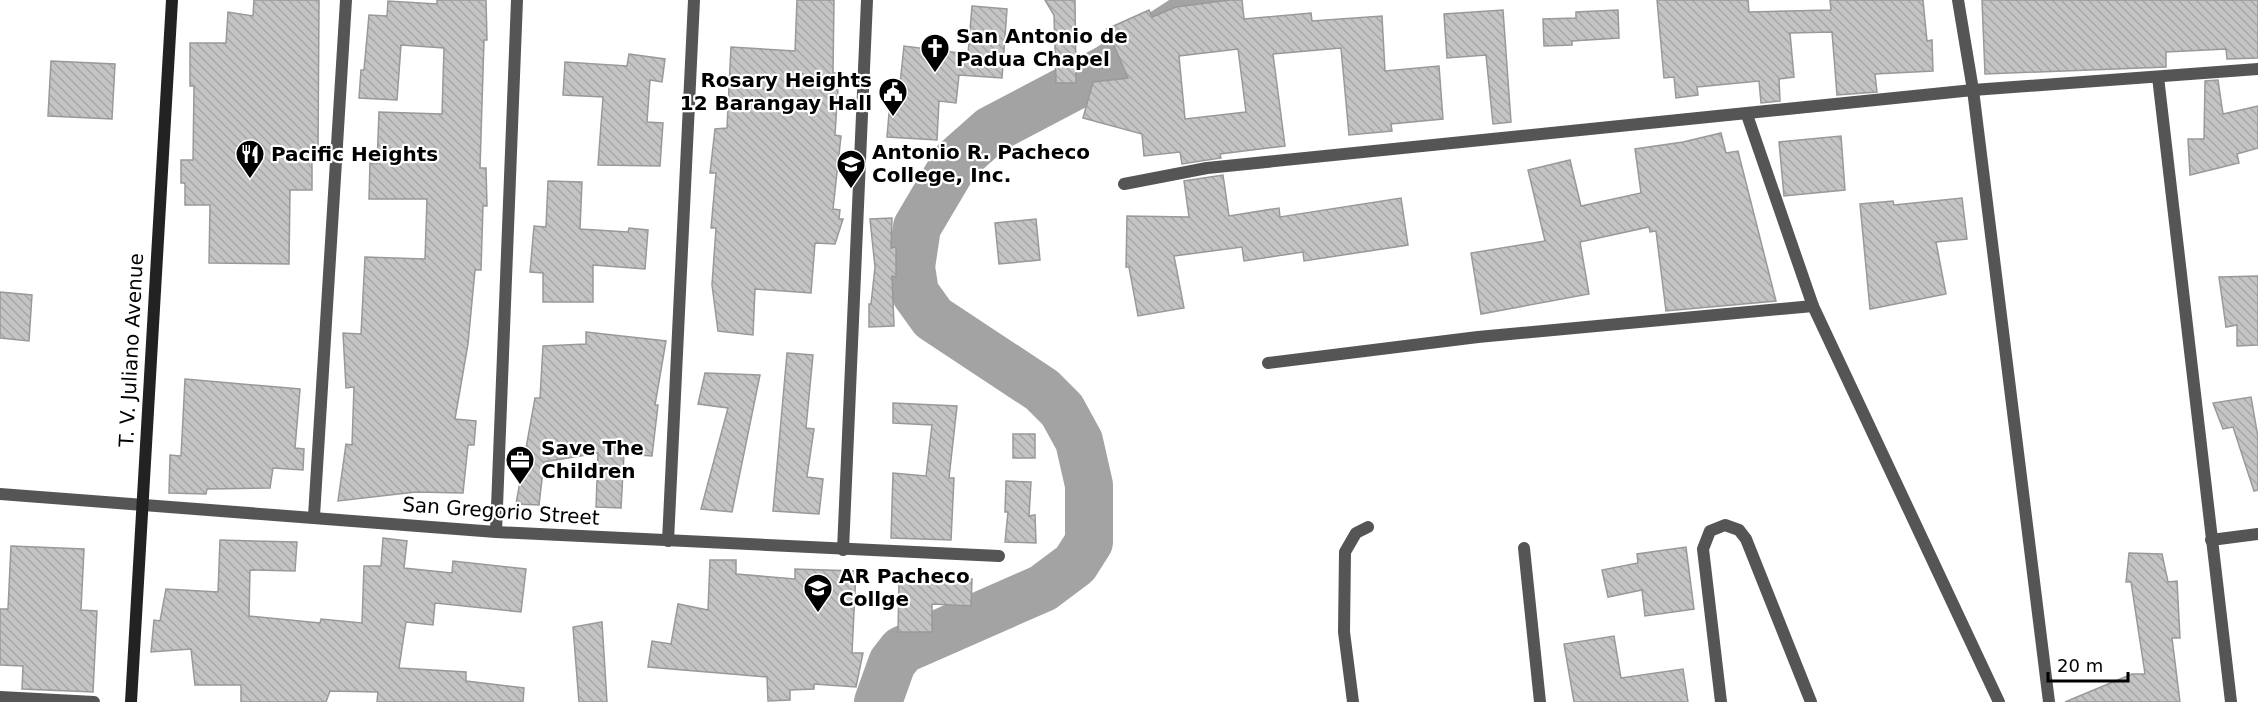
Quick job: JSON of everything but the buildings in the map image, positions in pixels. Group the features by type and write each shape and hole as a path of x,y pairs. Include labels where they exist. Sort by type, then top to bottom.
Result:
{"main road":[{"name":"T. V. Juliano Avenue","path":"131,702 172,0"}],"street":[{"path":"314,516 346,0"},
{"path":"496,532 518,0"},
{"path":"668,541 694,0"},
{"path":"843,550 867,0"},
{"path":"1958,0 1973,90 2049,702"},
{"path":"1124,184 1207,168 1747,115 1973,90 2258,69"},
{"path":"2158,77 2231,702"},
{"path":"1747,115 1813,306 1999,702"},
{"path":"1268,363 1478,337 1813,306"},
{"name":"San Gregorio Street","path":"0,494 314,516 496,532 999,556"},
{"path":"1721,702 1703,549 1710,531 1725,525 1738,530 1746,538 1811,702"},
{"path":"1353,702 1344,633 1345,552 1356,533 1368,527"},
{"path":"2211,540 2258,534"},
{"path":"1524,548 1540,702"},
{"path":"0,696 94,702"}],"waterway":[{"path":"878,702 892,663 902,650 1043,588 1075,564 1089,542 1089,485 1079,441 1062,410 1042,390 933,318 915,293 911,267 917,227 956,161 991,130 1107,69 1187,17 1202,0"}],"place":[{"name":"San Antonio de Padua Chapel","path":"935,74"},
{"name":"Rosary Heights 12 Barangay Hall","path":"893,118"},
{"name":"Pacific Heights","path":"250,180"},
{"name":"Antonio R. Pacheco College, Inc.","path":"851,190"},
{"name":"Save The Children","path":"520,486"},
{"name":"AR Pacheco Collge","path":"818,614"}]}
